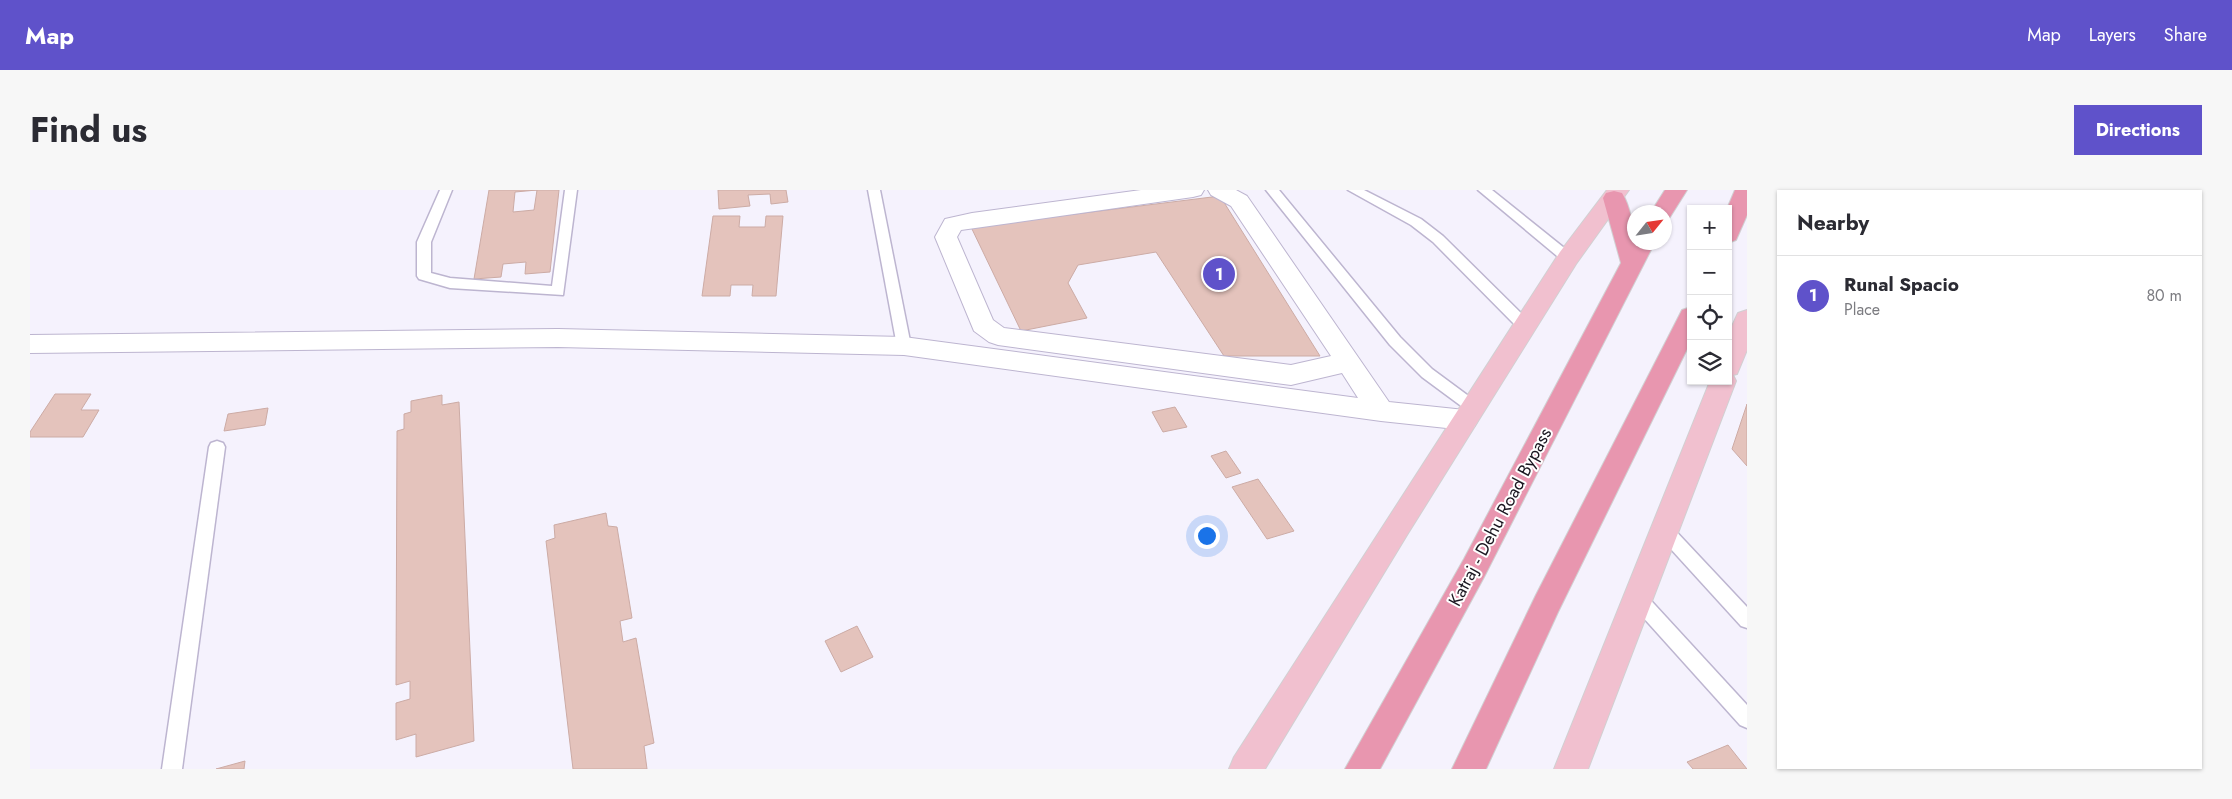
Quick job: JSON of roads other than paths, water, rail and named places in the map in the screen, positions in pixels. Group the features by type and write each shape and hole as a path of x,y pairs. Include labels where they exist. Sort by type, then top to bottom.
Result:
{"highway":[{"path":"1666,205 1676,190"},
{"path":"1616,194 1638,252"},
{"path":"1732,225 1743,197"},
{"path":"1732,250 1747,244"},
{"name":"Katraj - Dehu Road Bypass","path":"1362,769 1474,568 1638,252"},
{"path":"1469,769 1547,604 1687,324"}],"main road":[{"path":"1246,769 1568,258 1616,194"},
{"path":"1732,357 1747,319"},
{"path":"1572,769 1721,385"}],"street":[{"path":"1193,190 972,220 953,224 946,237 983,325 998,336 1291,375 1348,362"},
{"path":"1219,190 1239,201 1380,410"},
{"path":"30,344 558,338 904,346 1380,410 1469,414"}],"lane":[{"path":"446,190 424,242 424,276 450,283 558,291 571,190"},
{"path":"874,190 904,346"},
{"path":"1272,190 1395,341 1469,414"},
{"path":"1354,190 1416,222 1438,239 1525,326"},
{"path":"1484,190 1568,258"},
{"path":"172,769 217,447"},
{"path":"1664,531 1747,620"},
{"path":"1638,599 1747,719"}],"place":[{"name":"Runal Spacio","path":"1219,274"}]}
